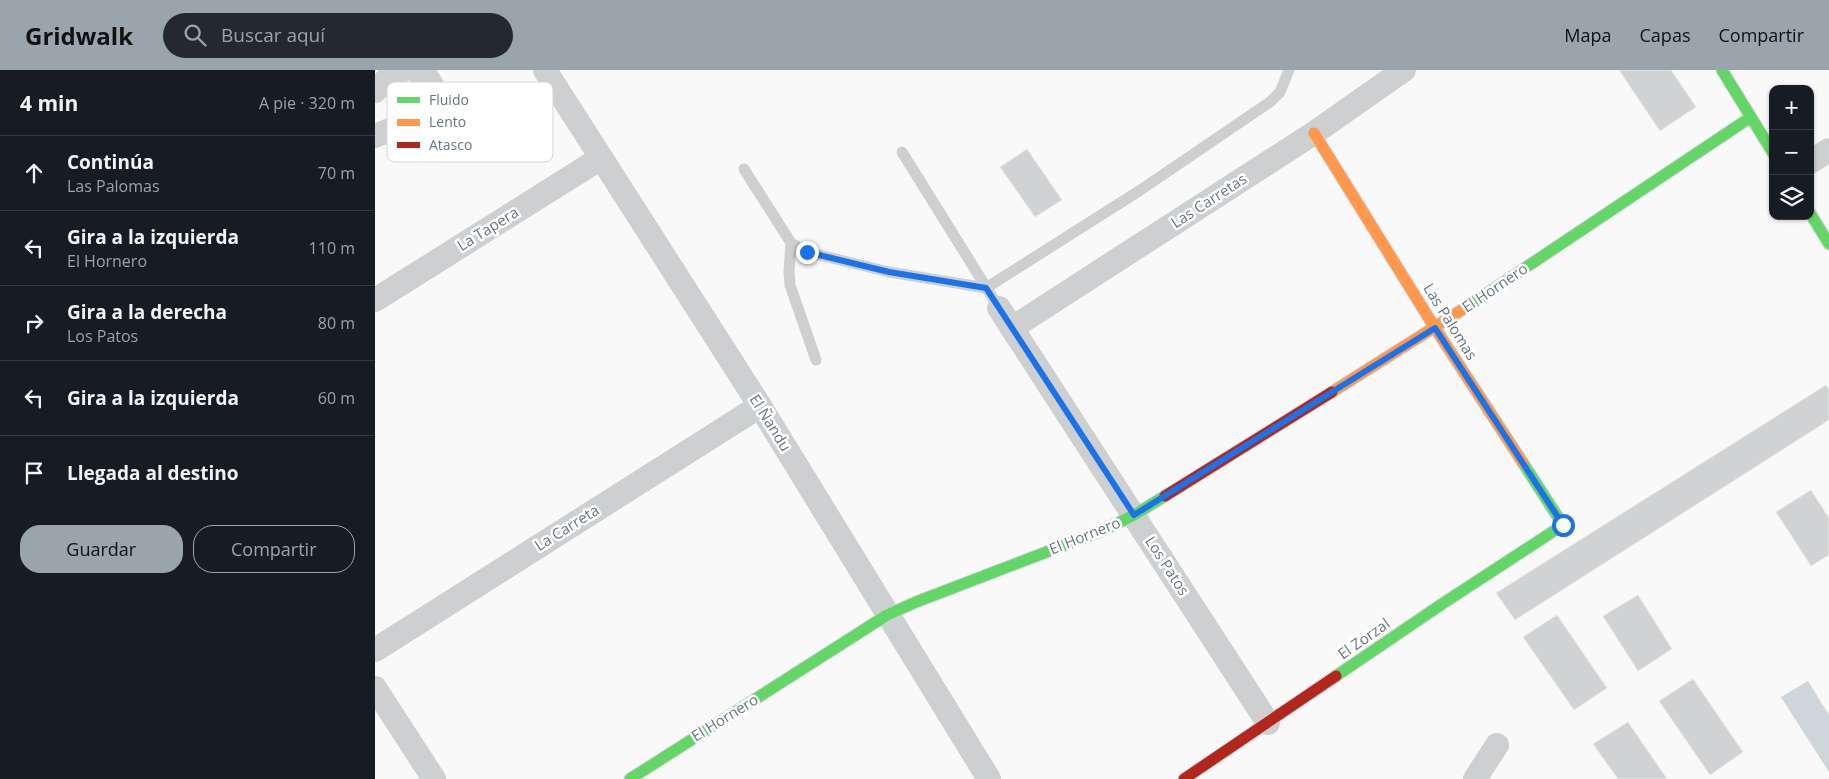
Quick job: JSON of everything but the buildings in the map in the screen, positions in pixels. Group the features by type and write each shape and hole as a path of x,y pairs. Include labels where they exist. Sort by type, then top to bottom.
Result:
{"street":[{"path":"375,91 391,75 403,70"},
{"path":"415,70 423,73 430,82"},
{"name":"El Ñandu","path":"545,70 553,82"},
{"name":"Las Carretas","path":"1012,328 1314,133 1404,70"},
{"path":"1722,70 1769,146"},
{"name":"El Ñandu","path":"553,83 759,406 989,779"},
{"name":"El Hornero","path":"630,779 887,615 916,602 1104,530 1134,515 1435,328 1751,117"},
{"path":"375,136 387,131"},
{"name":"Las Palomas","path":"1314,133 1435,328 1563,525"},
{"path":"1814,159 1829,150"},
{"name":"La Tapera","path":"375,300 601,158"},
{"path":"1818,216 1829,244"},
{"name":"Los Patos","path":"999,308 1268,723"},
{"name":"La Carreta","path":"375,650 759,406"},
{"name":"El Zorzal","path":"1184,779 1441,604 1563,525"},
{"path":"375,688 434,779"},
{"path":"1475,779 1497,745"}],"lane":[{"path":"744,169 791,243 807,252 889,272 986,288 1139,191 1270,102 1280,92 1289,70"},
{"path":"902,152 999,308"},
{"path":"791,243 790,285 816,360"}],"shaded area":[{"path":"1808,681 1829,715 1829,772 1781,697"}],"traffic: fast":[{"path":"1722,70 1769,146"},
{"path":"1468,306 1751,117"},
{"path":"1814,220 1829,244"},
{"path":"1336,676 1563,525 1523,463"},
{"path":"630,779 887,615 916,602 1104,530 1134,515 1165,496"}],"traffic: slow":[{"path":"1314,133 1435,328 1523,463"},
{"path":"1332,392 1468,306"}],"traffic: jam":[{"path":"1165,496 1332,392"},
{"path":"1184,779 1336,676"}],"route":[{"path":"807,252 889,272 986,288 1134,515 1435,328 1563,525"}]}
